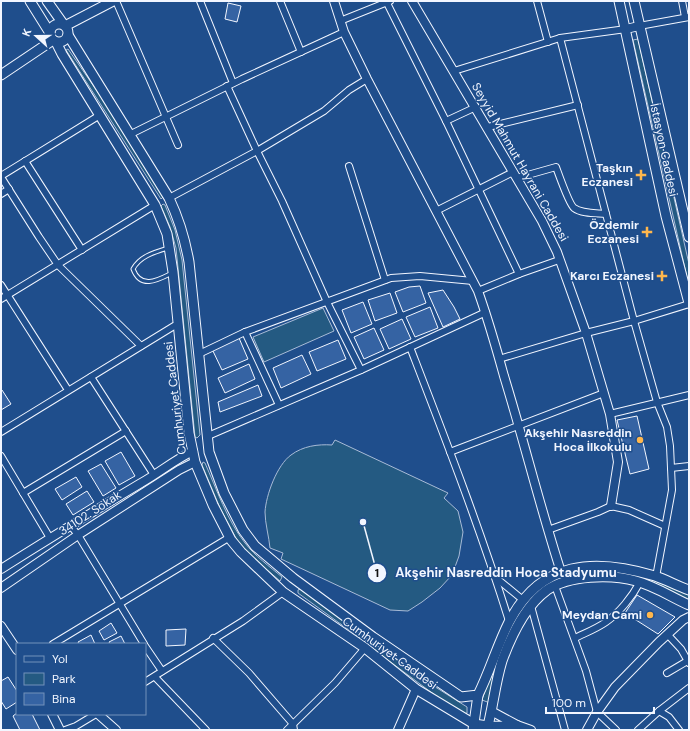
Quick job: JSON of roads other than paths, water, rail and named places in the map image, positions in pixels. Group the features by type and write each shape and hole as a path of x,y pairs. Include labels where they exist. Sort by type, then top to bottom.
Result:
{"main road":[{"name":"Cumhuriyet Caddesi","path":"30,1 155,205 167,234 179,324 189,433 194,456 213,505 230,537 241,552 283,592 365,648 416,690 474,727"},
{"name":"Cumhuriyet Caddesi","path":"47,1 131,134 169,198 180,224 186,246 208,447 224,493 246,535 255,546 293,578 373,637 461,698 475,699"},
{"path":"66,29 113,1"},
{"name":"İstasyon Caddesi","path":"619,1 666,216 689,303"},
{"name":"İstasyon Caddesi","path":"634,1 689,237"},
{"path":"59,24 66,29 67,39 63,42 53,38 54,26 59,24"},
{"path":"1,74 53,38"},
{"path":"155,205 169,198"},
{"path":"194,456 208,447"},
{"path":"689,590 656,577 606,566 579,568 561,572 544,580 536,587 527,603 503,660 488,728 474,727 475,699 509,621 527,603 555,586 596,577 615,577 652,586 689,605"},
{"path":"283,592 293,578"},
{"path":"365,648 373,637"},
{"path":"475,699 492,711"}],"street":[{"path":"116,1 178,146"},
{"path":"200,1 230,84 257,150 282,201 327,302 361,370"},
{"path":"280,1 301,52"},
{"path":"334,1 344,32 367,80 478,291 486,312 561,572"},
{"name":"Seyyid Mahmut Hayrani Caddesi","path":"412,1 488,127 550,235 586,333 610,414 618,462 611,506"},
{"path":"537,1 548,42"},
{"path":"454,71 560,38 626,29 687,17 682,1"},
{"path":"340,21 388,2 519,274"},
{"path":"131,134 230,84 344,32"},
{"path":"560,38 634,321 657,402 667,427 670,446 672,490 656,577"},
{"path":"169,198 257,150 324,111 349,90 367,80"},
{"path":"488,127 578,105"},
{"path":"446,121 476,107"},
{"path":"100,115 1,176 58,265 141,346"},
{"path":"25,162 82,250"},
{"path":"349,166 385,280"},
{"path":"436,211 479,190 515,175 556,167 570,202 574,208 583,211 606,214"},
{"path":"1,194 9,189"},
{"path":"1,299 155,205"},
{"path":"478,291 519,274 559,260"},
{"path":"199,354 245,332 391,278 420,276 473,281"},
{"path":"1,285 68,390"},
{"path":"499,358 634,321 689,303"},
{"path":"208,436 361,370 486,312"},
{"path":"1,432 179,324"},
{"path":"245,332 279,405"},
{"path":"410,347 450,452 495,577 509,621"},
{"path":"91,377 154,475"},
{"path":"450,452 604,393"},
{"path":"610,414 689,395"},
{"path":"24,493 126,431"},
{"path":"1,456 50,538"},
{"name":"34102. Sokak","path":"1,569 181,457 194,456"},
{"name":"34102. Sokak","path":"1,588 78,535 179,470 194,456"},
{"path":"671,468 689,466"},
{"path":"548,530 611,506 629,510 665,526"},
{"path":"70,525 78,535 143,643"},
{"path":"55,643 230,537"},
{"path":"495,577 527,603 565,730"},
{"path":"575,638 606,622 628,600 640,582"},
{"path":"555,586 575,638 597,712 616,730"},
{"path":"146,682 213,638 243,621 283,592"},
{"path":"587,730 597,712 615,687 659,642 683,620 689,617"},
{"path":"1,626 16,648"},
{"path":"667,673 688,661 668,635"},
{"path":"213,638 249,673 294,727"},
{"path":"146,648 162,671"},
{"path":"287,730 294,727 365,648"},
{"path":"155,677 206,730"},
{"path":"638,730 659,711 689,688"},
{"path":"398,730 416,690"},
{"path":"492,711 517,725 531,730"},
{"path":"659,711 669,716 678,730"},
{"path":"52,715 60,730"},
{"path":"65,730 76,726 95,715"},
{"path":"98,715 116,730"},
{"path":"488,728 517,725"}],"lane":[{"path":"170,248 154,252 137,262 133,269 135,275 142,280 149,282 156,281 173,272"}],"place":[{"name":"Taşkın Eczanesi","path":"641,175"},
{"name":"Özdemir Eczanesi","path":"647,232"},
{"name":"Karcı Eczanesi","path":"662,276"},
{"name":"Akşehir Nasreddin Hoca İlkokulu","path":"640,440"},
{"name":"Akşehir Nasreddin Hoca Stadyumu","path":"363,522"},
{"name":"Meydan Cami","path":"650,615"}]}
